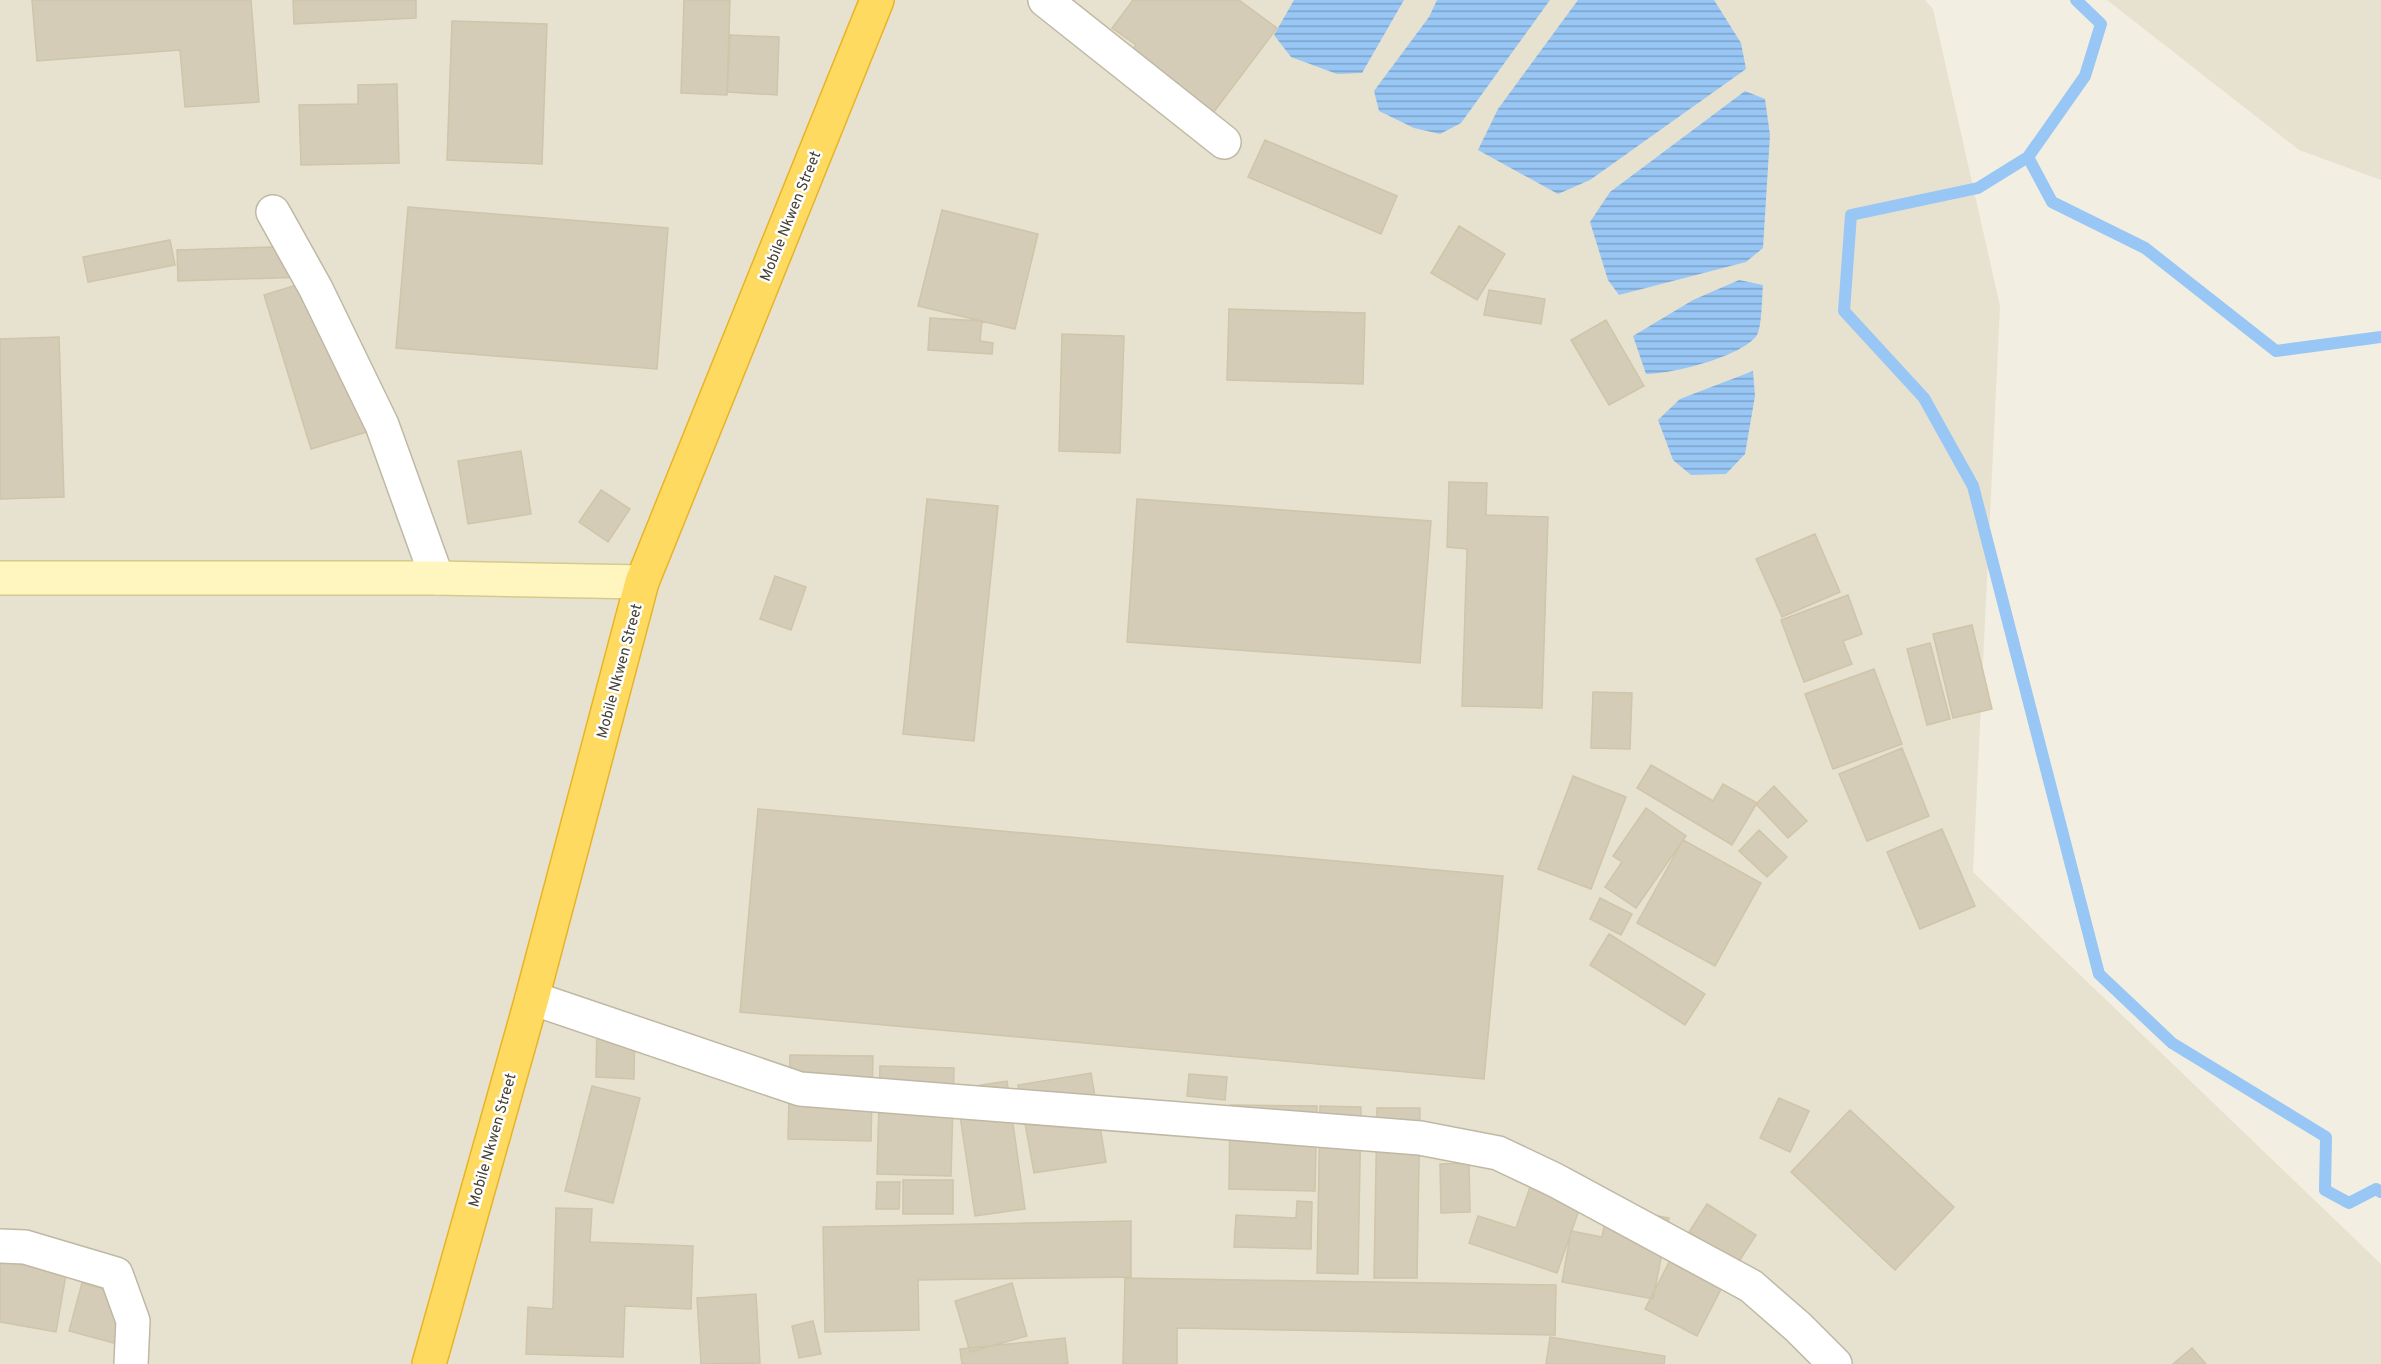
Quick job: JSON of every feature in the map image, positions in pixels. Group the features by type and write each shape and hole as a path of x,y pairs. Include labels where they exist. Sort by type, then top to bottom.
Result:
{"highway":[{"name":"Mobile Nkwen Street","path":"429,1364 532,998 642,582 877,0"}],"street":[{"path":"1045,0 1224,142"},
{"path":"273,212 316,289 382,425 437,578"},
{"path":"0,578 437,578 642,582"},
{"path":"532,998 800,1089 1420,1138 1498,1153 1555,1180 1751,1286 1798,1327 1835,1364"},
{"path":"0,1246 24,1247 116,1274 133,1321 131,1364"}],"shaded area":[{"path":"0,0 1925,0 1933,9 2000,306 1973,872 2381,1264 2381,1364 0,1364"},
{"path":"2107,0 2381,0 2381,180 2299,150"}],"water":[{"path":"1294,0 1404,0 1362,73 1337,74 1291,57 1274,35"},
{"path":"1437,0 1550,0 1461,123 1440,134 1414,128 1379,111 1374,91 1429,17"},
{"path":"1578,0 1714,0 1741,43 1746,69 1590,180 1558,194 1478,150 1498,109"},
{"path":"1745,91 1765,99 1770,135 1763,248 1746,262 1619,295 1608,280 1590,222 1610,192"},
{"path":"1739,280 1763,285 1761,319 1757,335 1737,350 1705,363 1672,371 1646,374 1633,336 1693,300"},
{"path":"1753,371 1755,396 1745,454 1726,474 1691,475 1673,460 1658,420 1680,399"}],"building":[{"path":"32,0 251,0 259,102 185,107 180,50 37,61"},
{"path":"293,0 416,0 416,18 294,24"},
{"path":"684,0 730,0 727,95 681,93"},
{"path":"1133,0 1239,0 1277,28 1201,129 1118,69 1136,45 1112,28"},
{"path":"452,21 547,24 542,164 447,160"},
{"path":"730,35 779,37 777,95 727,92"},
{"path":"397,84 399,163 301,165 299,105 358,104 358,85"},
{"path":"1265,140 1397,196 1381,234 1248,177"},
{"path":"408,207 668,228 657,369 396,348"},
{"path":"942,210 1038,234 1015,329 918,306"},
{"path":"1459,226 1505,254 1477,300 1431,273"},
{"path":"170,240 175,265 88,282 83,257"},
{"path":"306,246 307,277 178,281 177,250"},
{"path":"326,276 373,430 311,449 264,295"},
{"path":"1489,290 1545,299 1541,324 1484,315"},
{"path":"1229,309 1365,313 1363,384 1227,380"},
{"path":"930,318 982,321 980,341 993,343 992,354 928,350"},
{"path":"1606,320 1644,386 1609,405 1571,340"},
{"path":"1062,334 1124,336 1120,453 1059,451"},
{"path":"59,337 64,497 0,499 0,339"},
{"path":"521,451 531,514 468,524 458,461"},
{"path":"1449,482 1487,483 1486,515 1548,517 1542,708 1462,706 1467,549 1447,547"},
{"path":"601,490 630,509 608,542 579,522"},
{"path":"927,499 998,506 974,741 903,734"},
{"path":"1137,499 1431,521 1420,663 1127,642"},
{"path":"1815,534 1840,592 1782,617 1756,559"},
{"path":"775,576 806,587 791,630 760,619"},
{"path":"1848,595 1862,634 1843,641 1852,664 1804,682 1781,620"},
{"path":"1972,625 1992,709 1953,718 1933,634"},
{"path":"1930,643 1950,719 1927,725 1907,649"},
{"path":"1874,669 1902,744 1833,769 1805,694"},
{"path":"1593,692 1632,693 1630,749 1591,748"},
{"path":"1902,748 1929,816 1867,841 1839,774"},
{"path":"1651,765 1713,801 1723,784 1757,803 1732,845 1637,788"},
{"path":"1573,776 1626,797 1591,889 1538,869"},
{"path":"1774,786 1807,821 1788,838 1756,804"},
{"path":"1646,808 1686,836 1636,908 1605,887 1622,862 1613,856"},
{"path":"758,809 1503,876 1484,1079 740,1012"},
{"path":"1942,829 1975,906 1920,929 1887,852"},
{"path":"1759,830 1787,857 1767,877 1739,851"},
{"path":"1683,840 1761,883 1715,966 1637,923"},
{"path":"1600,898 1632,914 1621,935 1590,919"},
{"path":"1609,934 1705,994 1685,1025 1590,965"},
{"path":"597,1019 635,1020 634,1079 596,1077"},
{"path":"790,1055 873,1056 871,1141 788,1139"},
{"path":"880,1066 954,1068 951,1176 877,1174"},
{"path":"1091,1073 1106,1162 1034,1173 1018,1085"},
{"path":"1189,1074 1227,1077 1225,1100 1187,1096"},
{"path":"1007,1081 1025,1209 975,1216 956,1089"},
{"path":"592,1086 640,1098 613,1203 565,1191"},
{"path":"1779,1098 1809,1111 1790,1152 1760,1138"},
{"path":"1230,1105 1317,1106 1315,1191 1229,1189"},
{"path":"1320,1106 1361,1107 1358,1274 1317,1273"},
{"path":"1377,1108 1420,1108 1417,1278 1374,1278"},
{"path":"1850,1110 1954,1207 1895,1270 1791,1172"},
{"path":"1469,1163 1470,1212 1441,1213 1440,1164"},
{"path":"1533,1178 1584,1196 1557,1273 1469,1243 1478,1216 1516,1228"},
{"path":"903,1180 953,1180 953,1214 903,1214"},
{"path":"877,1182 900,1182 899,1209 876,1209"},
{"path":"1297,1201 1312,1202 1311,1249 1234,1247 1236,1215 1296,1218"},
{"path":"1707,1204 1756,1235 1738,1263 1689,1232"},
{"path":"1608,1206 1669,1218 1653,1299 1562,1282 1571,1231 1602,1237"},
{"path":"556,1208 592,1209 590,1242 693,1246 691,1309 625,1306 623,1357 526,1354 528,1307 553,1309"},
{"path":"1131,1221 1131,1277 918,1280 919,1330 825,1332 823,1227"},
{"path":"1683,1235 1735,1262 1697,1336 1645,1309"},
{"path":"0,1258 67,1269 56,1332 0,1322"},
{"path":"1125,1278 1556,1285 1555,1335 1177,1328 1177,1364 1123,1364"},
{"path":"82,1283 127,1295 114,1343 69,1331"},
{"path":"1012,1283 1027,1336 970,1352 955,1301"},
{"path":"756,1294 760,1363 701,1364 697,1298"},
{"path":"813,1321 821,1354 799,1358 792,1326"},
{"path":"1550,1337 1665,1356 1664,1364 1546,1364"},
{"path":"1065,1338 1068,1364 962,1364 960,1349"},
{"path":"2192,1348 2206,1364 2173,1364"}],"waterway":[{"path":"2076,0 2101,24 2085,76 2028,157 2052,202 2145,248 2276,351 2381,337"},
{"path":"2028,157 1978,188 1851,215 1844,311 1924,398 1973,486 2099,974 2172,1043 2326,1137 2325,1190 2349,1203 2376,1189 2381,1192"}]}
